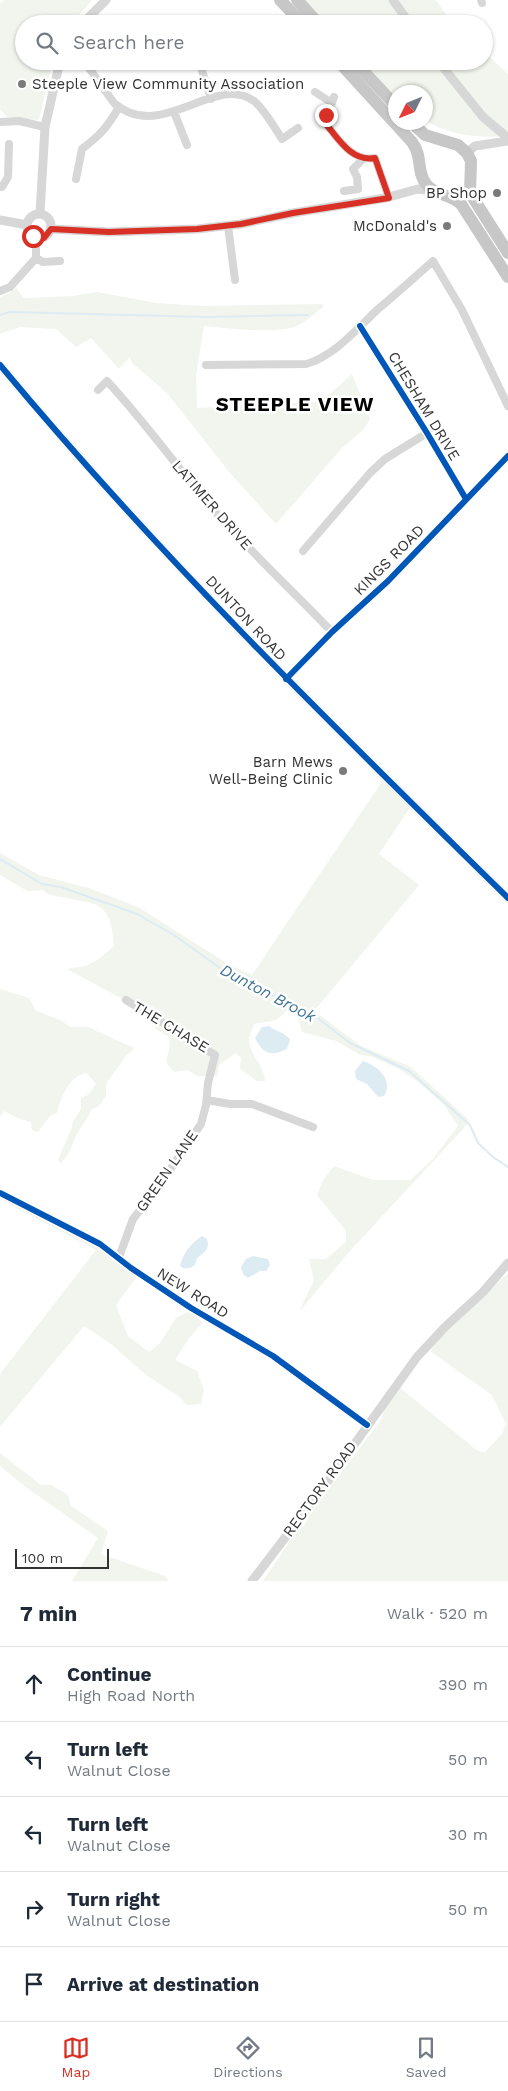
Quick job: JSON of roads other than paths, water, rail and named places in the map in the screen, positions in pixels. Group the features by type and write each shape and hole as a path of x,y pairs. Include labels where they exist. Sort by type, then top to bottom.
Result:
{"highway":[{"path":"280,0 294,15"},
{"path":"297,0 311,15"},
{"path":"346,70 419,152 421,171 425,183 435,191 456,199 461,204 508,277"},
{"path":"362,70 388,97"},
{"path":"420,130 425,135 458,145 467,153 471,161 470,193 508,253"}],"street":[{"path":"91,15 106,0"},
{"path":"393,0 404,15"},
{"path":"40,213 45,127 58,70"},
{"path":"92,70 106,94 119,108 136,114 154,116 174,112 229,94 238,94 256,102 282,138 298,128"},
{"path":"202,70 211,99"},
{"path":"445,70 483,118 508,140"},
{"path":"315,92 333,100 326,115 326,124 350,152 363,159 375,158 389,198"},
{"path":"76,179 82,149 97,138 119,108"},
{"path":"174,112 187,145"},
{"path":"0,122 19,121 45,127"},
{"path":"467,153 476,146 508,140"},
{"path":"0,187 2,187 8,177 4,162 9,144"},
{"path":"344,192 358,189 357,178 353,168 363,159"},
{"path":"407,194 416,183 421,171"},
{"path":"51,229 109,232 164,231 228,226 389,198 418,190 435,191"},
{"path":"27,225 34,214 40,213 50,220 51,229 47,236 36,238"},
{"path":"0,220 27,225"},
{"path":"27,225 30,233 36,238"},
{"path":"228,226 235,280"},
{"path":"0,291 10,287 36,258 36,238"},
{"path":"36,258 43,262 50,258 60,262"},
{"path":"206,365 306,364 326,355 433,261 462,310 508,406"},
{"name":"CHESHAM DRIVE","path":"360,326 466,499"},
{"name":"DUNTON ROAD","path":"0,365 89,470 286,679 508,898"},
{"name":"LATIMER DRIVE","path":"98,390 107,381 145,424 217,513 332,632"},
{"path":"303,551 370,473 385,459 427,433"},
{"name":"KINGS ROAD","path":"286,679 332,632 388,581 508,456"},
{"name":"THE CHASE","path":"126,1000 215,1055"},
{"name":"GREEN LANE","path":"119,1257 133,1219 157,1189 201,1124 215,1055"},
{"path":"207,1100 230,1104 252,1104 313,1127"},
{"name":"NEW ROAD","path":"0,1192 100,1244 131,1268 191,1308 273,1356 368,1425"},
{"name":"RECTORY ROAD","path":"252,1581 417,1357 444,1327 483,1292 508,1264"}],"waterway":[{"path":"0,315 10,312 207,317 308,315"},
{"name":"Dunton Brook","path":"0,859 42,884 61,887 137,914 174,935 231,976 311,1013 350,1043 409,1071 470,1125 478,1143 493,1157 508,1167"}],"place":[{"name":"Steeple View Community Association","path":"22,84"},
{"name":"BP Shop","path":"497,193"},
{"name":"McDonald's","path":"447,226"},
{"name":"Barn Mews Well-Being Clinic","path":"343,771"}],"district":[{"name":"STEEPLE VIEW","path":"295,404"}]}
